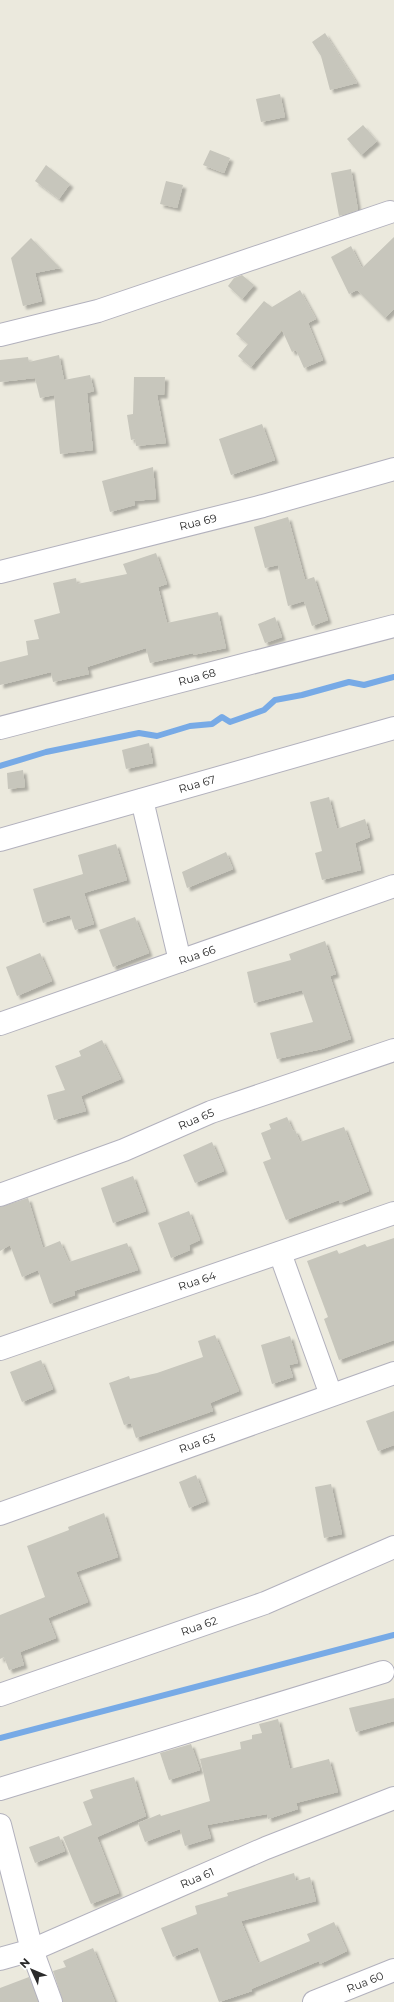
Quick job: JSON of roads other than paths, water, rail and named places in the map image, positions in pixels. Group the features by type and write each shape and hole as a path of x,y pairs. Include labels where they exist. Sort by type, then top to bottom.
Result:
{"street":[{"path":"0,335 98,311 390,212"},
{"name":"Rua 69","path":"0,572 263,506 394,469"},
{"name":"Rua 68","path":"0,728 394,626"},
{"name":"Rua 67","path":"0,840 394,728"},
{"path":"142,800 180,961"},
{"name":"Rua 66","path":"0,1024 394,886"},
{"name":"Rua 65","path":"0,1195 124,1150 211,1112 394,1050"},
{"name":"Rua 64","path":"0,1349 105,1311 280,1253 394,1213"},
{"path":"280,1253 331,1395"},
{"name":"Rua 63","path":"0,1514 394,1373"},
{"name":"Rua 62","path":"0,1695 265,1603 394,1547"},
{"path":"0,1789 383,1672"},
{"name":"Rua 61","path":"0,1959 32,1950 266,1848 394,1798"},
{"path":"0,1825 32,1950 51,2002"},
{"name":"Rua 60","path":"314,2002 394,1970"}],"waterway":[{"path":"0,766 46,752 139,733 157,736 190,726 212,724 222,717 230,722 264,710 275,700 302,695 349,682 364,685 394,677"},
{"path":"0,1738 394,1635"}]}
